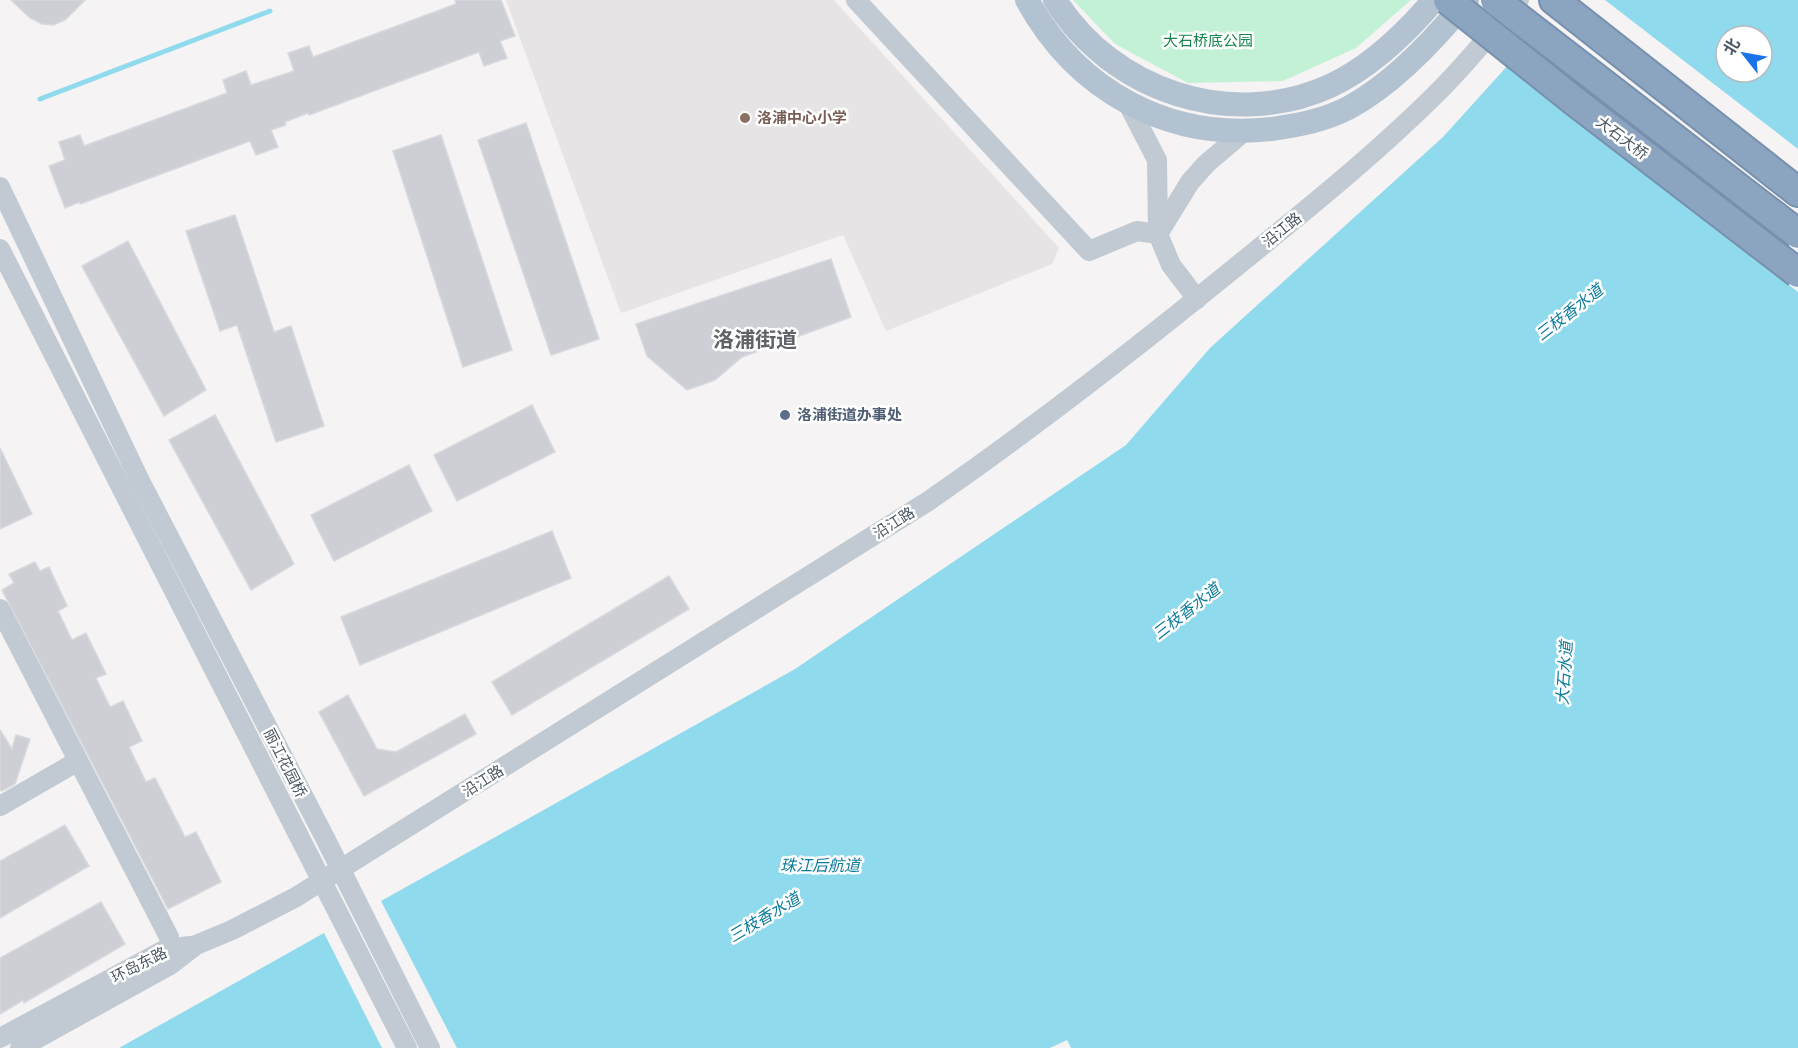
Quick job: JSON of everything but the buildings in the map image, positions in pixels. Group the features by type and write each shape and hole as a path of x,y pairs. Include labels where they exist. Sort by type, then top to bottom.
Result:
{"highway":[{"name":"大石大桥","path":"1448,0 1573,100 1798,273"},
{"name":"大石大桥","path":"1495,0 1798,234"},
{"path":"1554,0 1798,192"}],"main road":[{"path":"1027,0 1042,26 1065,54 1091,78 1128,102 1166,120 1182,124 1209,129 1246,130 1306,123 1351,107 1378,88 1419,53 1467,0"},
{"path":"1055,0 1088,40 1109,59 1134,76 1177,95 1205,102 1237,105 1282,101 1332,86 1378,56 1434,0"}],"street":[{"path":"856,0 1089,251 1137,231 1158,234"},
{"name":"沿江路","path":"196,945 232,930 296,897 927,502 1048,416 1307,209 1435,95 1519,0"},
{"path":"1128,102 1157,160 1158,234 1172,265 1197,299"},
{"path":"1158,234 1190,182 1206,164 1246,130"},
{"name":"丽江花园桥","path":"0,187 139,479 325,838 430,1048"},
{"name":"丽江花园桥","path":"0,249 407,1048"},
{"path":"0,609 169,937"},
{"path":"0,806 78,761"},
{"name":"环岛东路","path":"0,1038 166,949 196,945"},
{"name":"环岛东路","path":"20,1048 170,965 196,945"}],"shaded area":[{"name":"洛浦中心小学","path":"506,0 834,0 1059,248 1052,264 886,331 843,235 621,313"}],"green space":[{"name":"大石桥底公园","path":"1073,0 1411,0 1356,48 1283,81 1188,83 1115,44"}],"water":[{"path":"1567,0 1798,0 1798,1048 1071,1048 1067,1040 1050,1048 119,1048 795,669 1126,445 1210,348 1443,137"}],"pier":[{"path":"1563,0 1605,0 1798,149 1798,292 1505,64"},
{"path":"380,899 457,1048 382,1048 323,931"}],"waterway":[{"path":"40,99 270,11"}],"place":[{"name":"洛浦中心小学","path":"745,118"},
{"name":"洛浦街道办事处","path":"785,415"}],"district":[{"name":"洛浦街道","path":"755,340"}],"water label":[{"name":"三枝香水道","path":"1569,312"},
{"name":"三枝香水道","path":"1186,611"},
{"name":"大石水道","path":"1564,673"},
{"name":"珠江后航道","path":"820,865"},
{"name":"三枝香水道","path":"764,917"}]}
